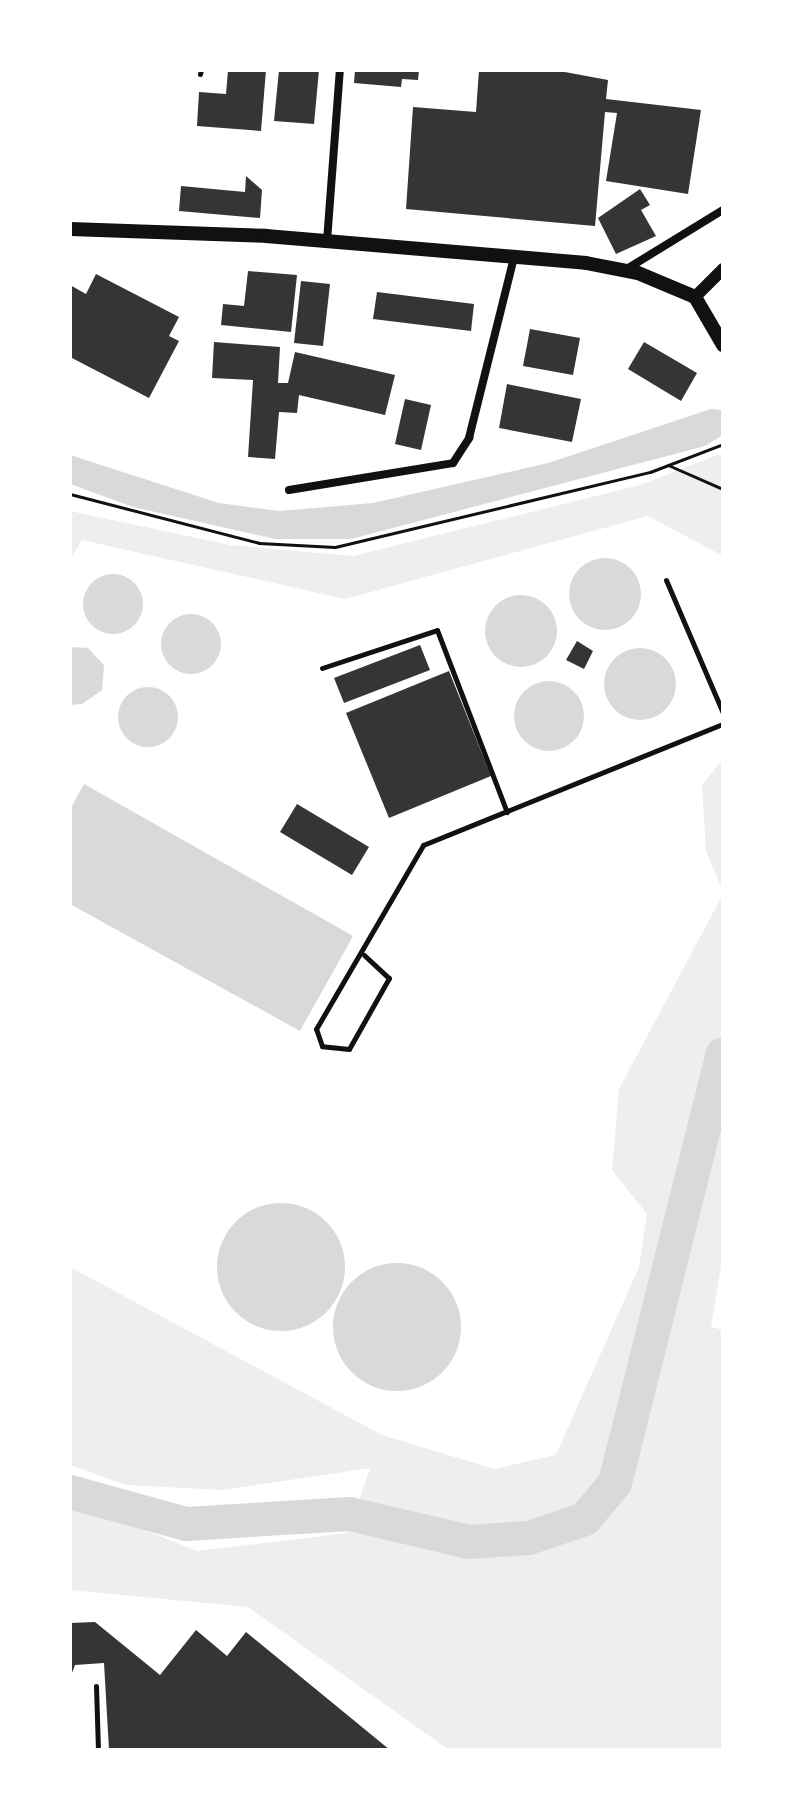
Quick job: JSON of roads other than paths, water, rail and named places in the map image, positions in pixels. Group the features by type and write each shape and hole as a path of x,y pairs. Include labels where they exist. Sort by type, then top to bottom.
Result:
{"main road":[{"path":"70,229 327,241 624,270 695,297 723,345"}],"street":[{"path":"327,241 340,70"},
{"path":"624,270 723,210"},
{"path":"289,490 453,463 469,438 514,257"},
{"path":"695,297 723,269"}],"lane":[{"path":"666,580 723,713"},
{"path":"322,668 437,630 507,812"},
{"path":"364,955 389,978 349,1049 322,1046 316,1029 364,955 423,845 723,724"},
{"path":"96,1686 98,1750"}],"waterway":[{"path":"70,1492 186,1524 350,1514 469,1542 529,1538 585,1519 615,1483 723,1054"}]}
